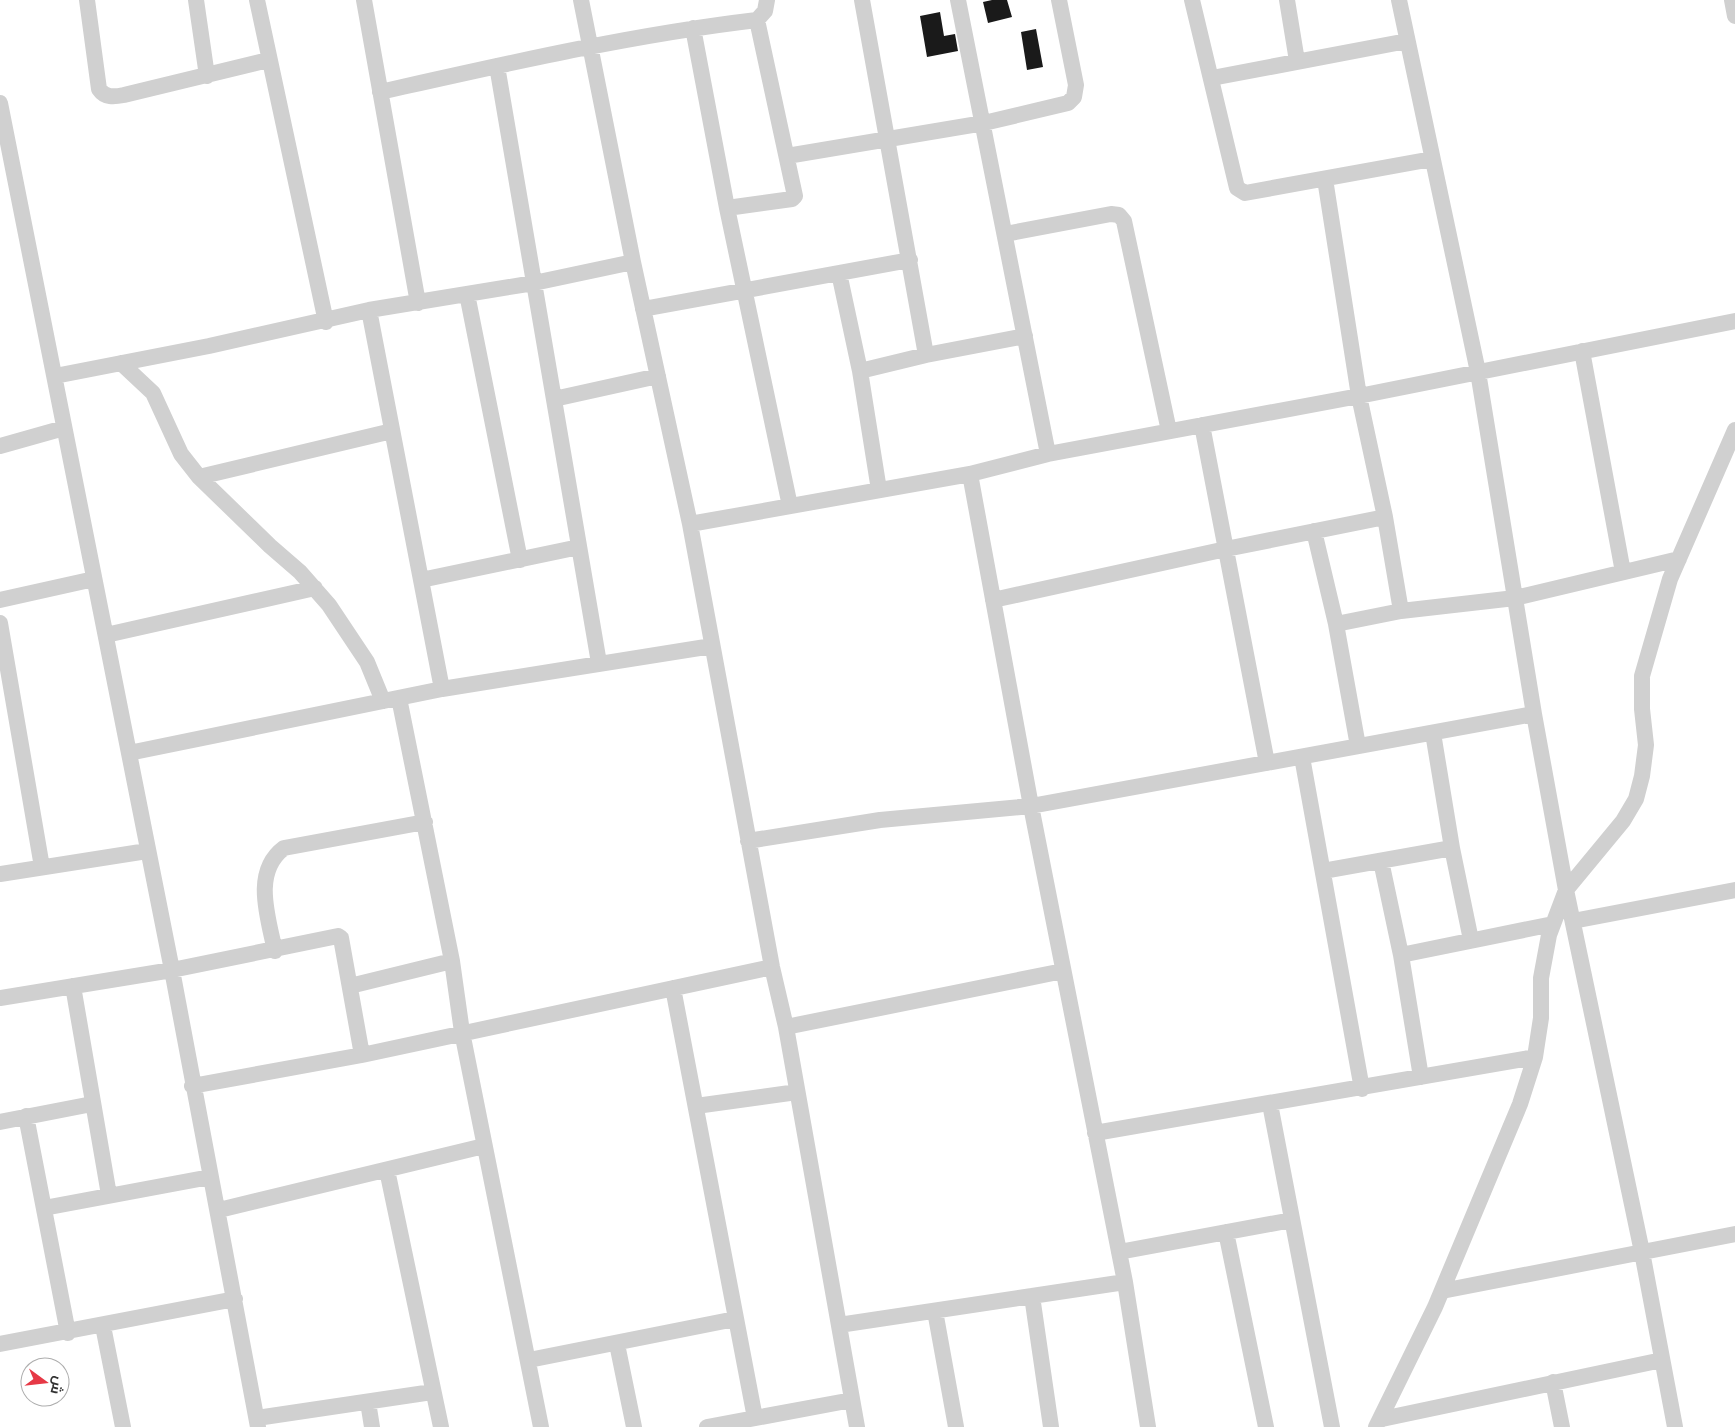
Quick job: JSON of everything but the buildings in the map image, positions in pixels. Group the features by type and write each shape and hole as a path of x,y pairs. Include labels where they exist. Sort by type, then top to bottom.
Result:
{"street":[{"path":"86,0 99,89 102,93 109,96 124,95 268,60"},
{"path":"196,0 207,76"},
{"path":"257,0 268,60 326,322"},
{"path":"364,0 418,303"},
{"path":"581,0 633,262 690,524 748,841 772,967 786,1028 857,1427"},
{"path":"380,92 590,46 693,28 757,20 765,11 767,0"},
{"path":"862,0 926,355"},
{"path":"958,0 984,123 1048,454"},
{"path":"787,156 984,123 1068,103 1074,97 1076,86 1059,0"},
{"path":"1192,0 1237,188 1240,192 1245,193 1432,159"},
{"path":"1287,0 1297,62"},
{"path":"1399,0 1478,372 1534,714 1566,890 1642,1252 1675,1427"},
{"path":"1732,0 1735,16"},
{"path":"727,208 792,200 794,189 757,20"},
{"path":"693,28 727,208 790,506"},
{"path":"1212,78 1407,41"},
{"path":"498,66 599,662"},
{"path":"0,102 172,970 192,1086 210,1177 219,1210 258,1422 432,1392"},
{"path":"1325,179 1358,396 1385,516 1401,611"},
{"path":"1005,234 1111,214 1119,215 1124,221 1169,431"},
{"path":"643,309 910,260"},
{"path":"55,376 326,322 369,310 534,283 633,262"},
{"path":"839,273 860,371 879,490"},
{"path":"467,294 520,560"},
{"path":"369,310 442,689"},
{"path":"690,524 970,474 1048,454 1358,396 1735,322"},
{"path":"860,371 926,355 1025,336"},
{"path":"1582,351 1623,572"},
{"path":"121,363 153,393 181,454 198,477 315,588 356,643 374,676 383,701"},
{"path":"554,399 658,376"},
{"path":"1202,425 1268,763"},
{"path":"0,446 64,428"},
{"path":"1379,1423 1442,1290 1520,1104 1535,1058 1541,1018 1541,978 1549,935 1566,890 1623,821 1636,799 1642,776 1646,745 1642,709 1642,676 1670,579 1735,430"},
{"path":"198,477 392,432"},
{"path":"970,474 1031,806 1125,1282 1148,1427"},
{"path":"993,600 1385,516"},
{"path":"1314,531 1336,624 1358,746"},
{"path":"420,580 579,547"},
{"path":"1336,624 1401,611 1515,598 1679,558"},
{"path":"0,600 94,579"},
{"path":"106,635 315,588"},
{"path":"0,623 42,868"},
{"path":"129,753 442,689 599,662 712,646"},
{"path":"399,698 452,961 462,1032 484,1146 541,1427"},
{"path":"748,841 880,820 1031,806 1534,714"},
{"path":"1433,733 1452,848 1471,940"},
{"path":"1302,757 1362,1089"},
{"path":"275,951 266,903 265,882 269,863 276,853 284,848 425,822"},
{"path":"1323,871 1452,848"},
{"path":"0,874 147,851"},
{"path":"1381,861 1401,954 1422,1077"},
{"path":"1573,921 1735,890"},
{"path":"1401,954 1553,924"},
{"path":"1,993 73,986 172,970 275,951 338,936 341,938 362,1055"},
{"path":"350,986 452,961"},
{"path":"192,1086 362,1055 462,1032 772,967"},
{"path":"786,1028 1064,971"},
{"path":"73,986 108,1195"},
{"path":"674,988 735,1319 756,1418"},
{"path":"1095,1133 1535,1058"},
{"path":"696,1106 797,1092"},
{"path":"0,1122 92,1104"},
{"path":"1270,1104 1332,1427"},
{"path":"26,1116 68,1332"},
{"path":"219,1210 484,1146"},
{"path":"387,1170 432,1392 441,1427"},
{"path":"44,1208 210,1177"},
{"path":"1118,1252 1292,1220"},
{"path":"1226,1232 1266,1427"},
{"path":"1442,1290 1735,1234"},
{"path":"839,1325 1125,1282"},
{"path":"1032,1296 1051,1427"},
{"path":"0,1344 103,1326 235,1299"},
{"path":"935,1311 956,1427"},
{"path":"528,1360 617,1344 735,1319"},
{"path":"103,1326 122,1427"},
{"path":"617,1344 634,1427"},
{"path":"1379,1423 1554,1382 1662,1360"},
{"path":"1554,1382 1562,1427"},
{"path":"707,1427 852,1400"},
{"path":"368,1402 372,1427"}]}
